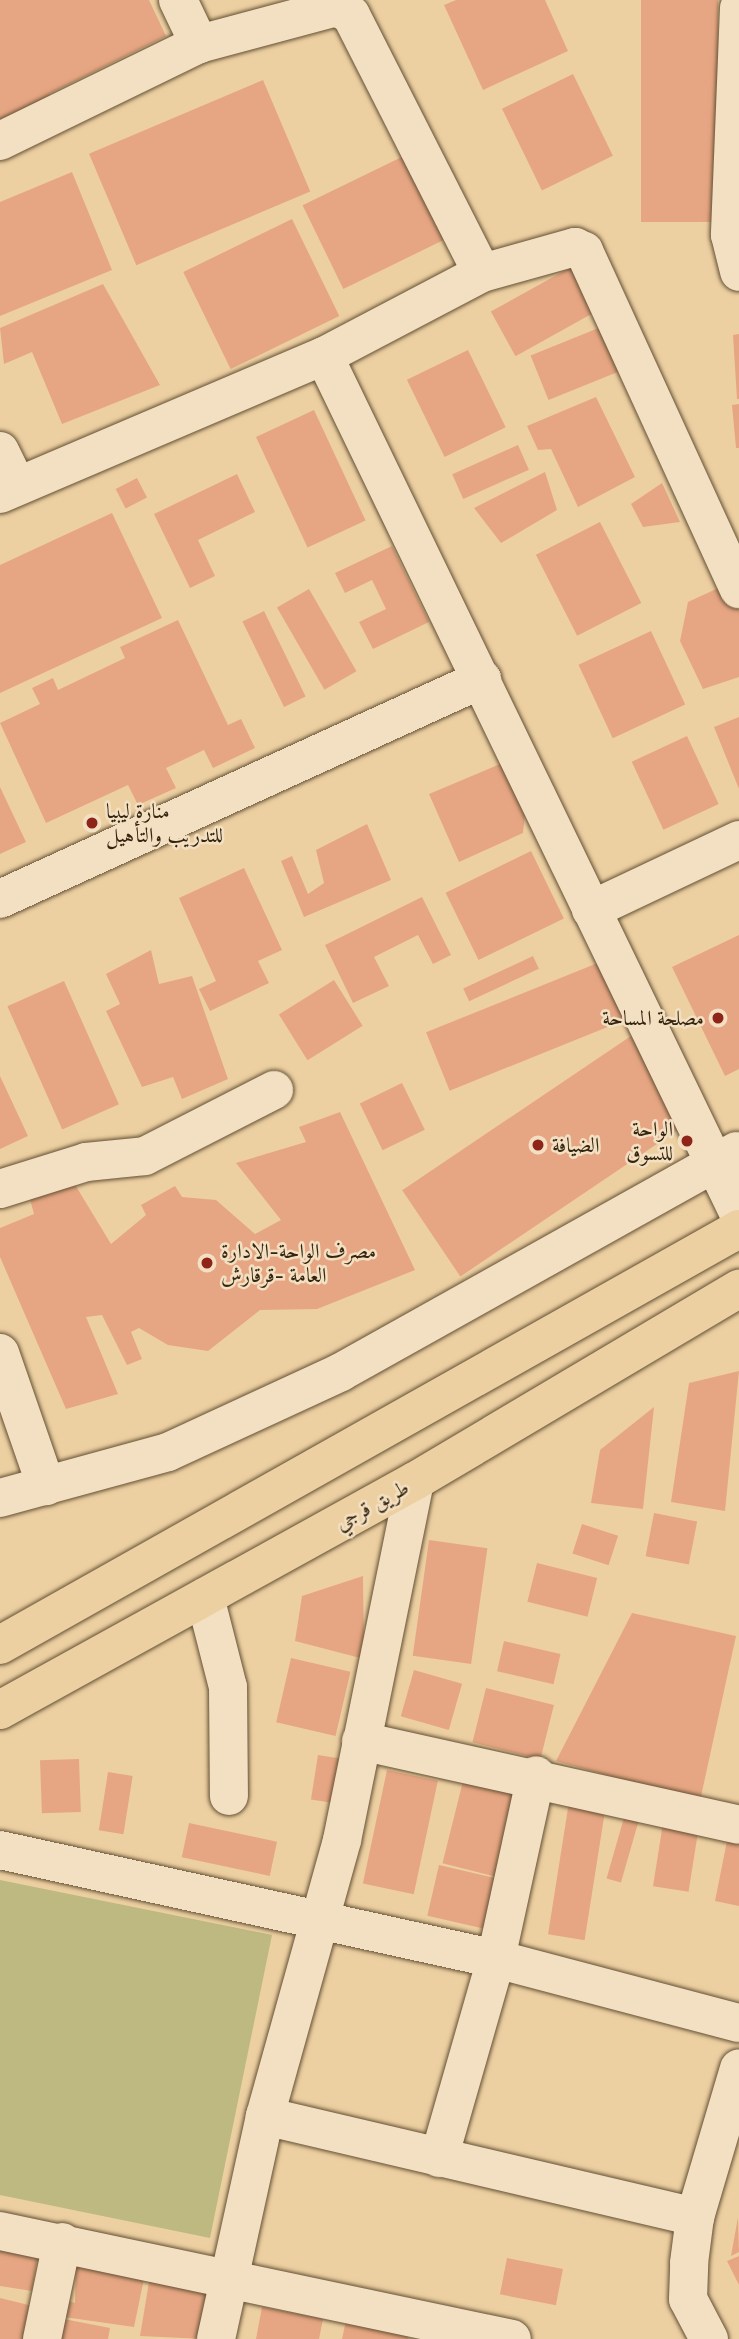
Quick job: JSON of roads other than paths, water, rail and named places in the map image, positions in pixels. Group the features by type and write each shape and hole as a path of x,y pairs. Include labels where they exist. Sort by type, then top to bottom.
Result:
{"highway":[{"path":"0,1645 739,1230"},
{"name":"طريق قرجي","path":"0,1710 415,1481 739,1289"}],"street":[{"path":"178,0 199,44"},
{"path":"0,141 199,44 324,6 351,15 482,273"},
{"path":"739,8 730,235 739,272"},
{"path":"0,451 8,490 324,356 482,273 567,247 584,251 739,589"},
{"path":"324,356 592,910 727,1156 739,1214"},
{"path":"0,899 482,679"},
{"path":"592,910 739,840"},
{"path":"0,1188 86,1162 145,1156 274,1090"},
{"path":"0,1499 167,1452 341,1372 727,1156"},
{"path":"0,1353 46,1486"},
{"path":"216,2339 227,2274 265,2116 320,1920 361,1741 415,1481"},
{"path":"205,1597 228,1687 229,1796"},
{"path":"361,1741 536,1775 739,1825"},
{"path":"439,2158 496,1959 536,1775"},
{"path":"0,1850 496,1959 739,2023"},
{"path":"709,2339 688,2300 695,2217 724,2170 739,2068"},
{"path":"265,2116 695,2217"},
{"path":"0,2231 227,2274 426,2328 512,2339"},
{"path":"42,2339 62,2242"}],"place":[{"name":"منارة ليبيا للتدريب والتأهيل","path":"92,823"},
{"name":"مصلحة المساحة","path":"718,1018"},
{"name":"الواحة للتسوق","path":"687,1141"},
{"name":"الضيافة","path":"538,1145"},
{"name":"مصرف الواحة-الادارة العامة -قرقارش","path":"207,1263"}]}
